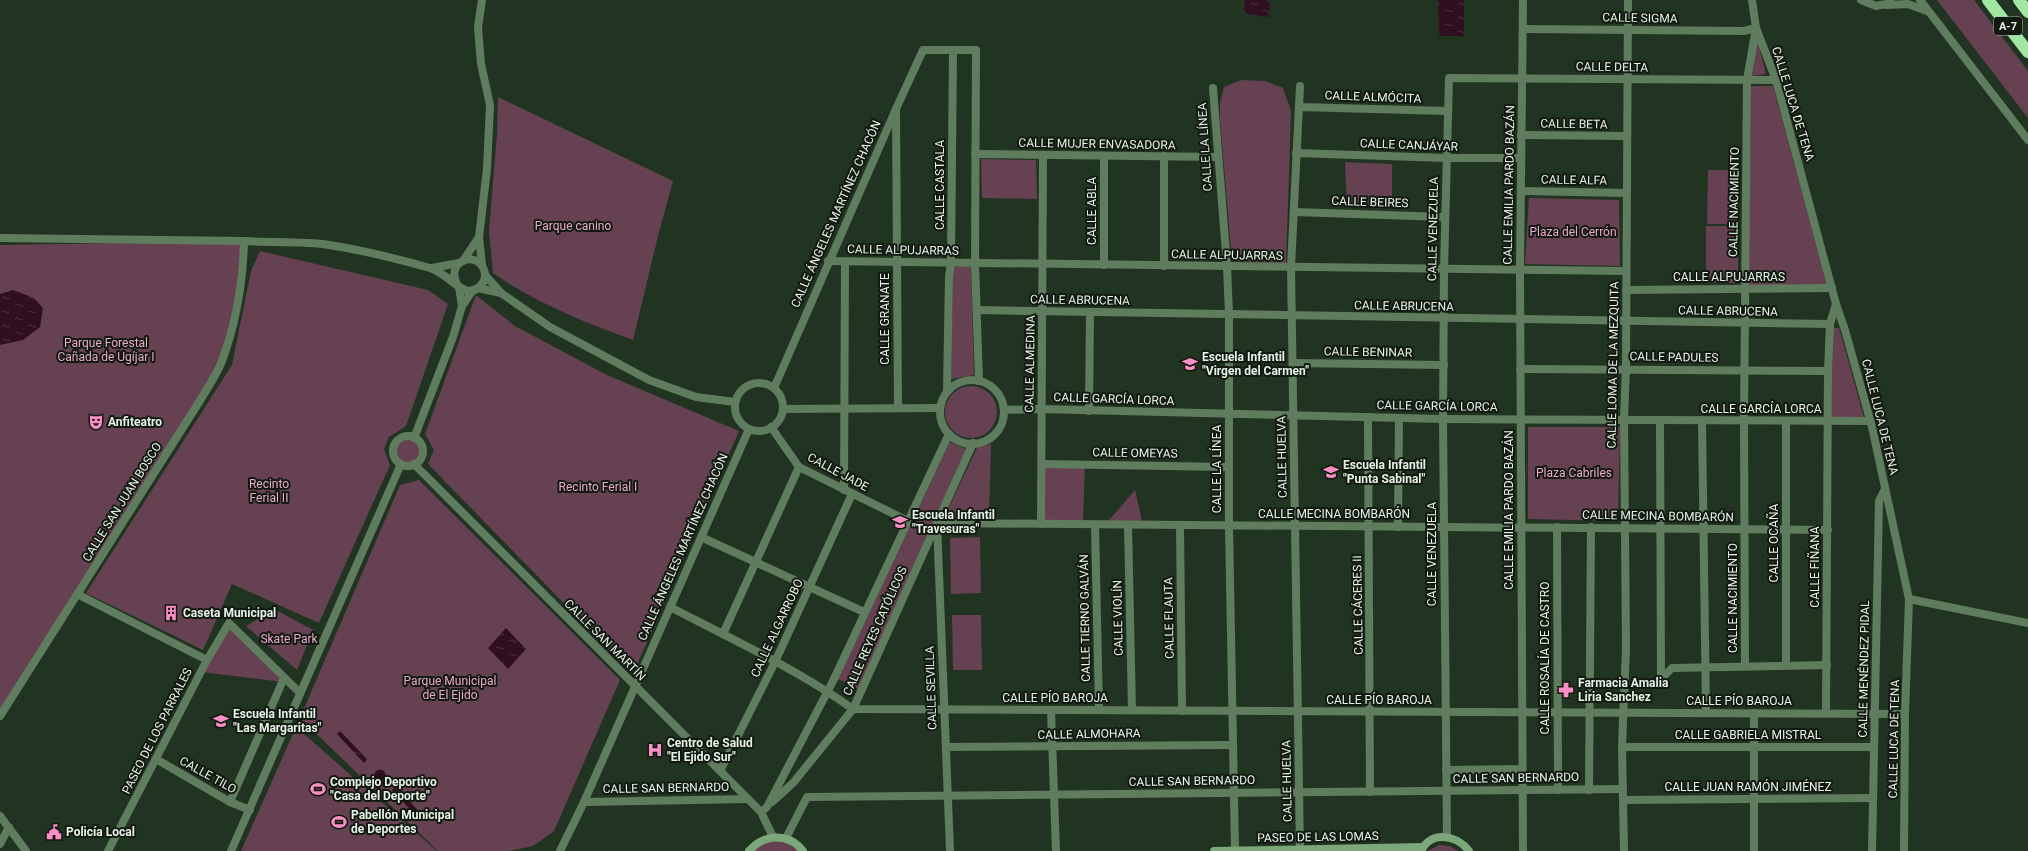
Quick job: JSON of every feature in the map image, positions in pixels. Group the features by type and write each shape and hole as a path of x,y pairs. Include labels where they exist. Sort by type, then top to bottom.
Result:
{"highway":[{"name":"A-7","path":"1988,0 2028,52"},
{"name":"A-7","path":"2019,0 2028,12"}],"main road":[{"path":"748,851 763,839 773,837 786,838 796,844 803,851"},
{"path":"1422,849 1430,841 1438,837 1448,837 1456,839 1469,851"},
{"name":"PASEO DE LAS LOMAS","path":"1214,851 1422,849"}],"street":[{"path":"482,0 478,28 481,64 490,105 487,169 478,237 485,275 501,293 550,327 649,380 696,397 735,402"},
{"name":"CALLE EMILIA PARDO BAZÁN","path":"1523,0 1520,270 1523,851"},
{"name":"CALLE LOMA DE LA MEZQUITA","path":"1624,851 1622,747 1625,713 1624,419 1626,368 1628,0"},
{"name":"CALLE LUCA DE TENA","path":"1752,0 1756,28 1776,80 1836,304 1871,421 1909,599 1905,714 1904,851"},
{"path":"1861,0 1876,6 1908,4 1927,10"},
{"path":"1887,5 1897,0"},
{"path":"1920,0 2028,140"},
{"name":"CALLE SIGMA","path":"1523,29 1744,31 1756,28"},
{"name":"CALLE NACIMIENTO","path":"1745,665 1744,370 1747,80 1756,28"},
{"name":"CALLE ÁNGELES MARTÍNEZ CHACÓN","path":"774,388 828,261 923,50 953,50"},
{"path":"953,50 976,50 975,264 978,310 979,381"},
{"name":"CALLE CASTALA","path":"948,391 953,50"},
{"name":"CALLE DELTA","path":"1449,78 1776,80"},
{"name":"CALLE VENEZUELA","path":"1448,837 1445,712 1443,419 1444,269 1449,78"},
{"name":"CALLE HUELVA","path":"1300,86 1291,267 1300,850"},
{"name":"CALLE LA LÍNEA","path":"1213,88 1227,266 1229,415 1228,467 1235,851"},
{"name":"CALLE ALMÓCITA","path":"1299,107 1447,111"},
{"name":"CALLE GRANATE","path":"896,109 898,408"},
{"name":"CALLE BETA","path":"1521,136 1627,136"},
{"name":"CALLE CANJÁYAR","path":"1296,153 1446,158 1521,158"},
{"name":"CALLE MUJER ENVASADORA","path":"976,154 1218,157"},
{"name":"CALLE ALMEDINA","path":"1041,524 1043,155"},
{"name":"CALLE ABLA","path":"1104,156 1104,265"},
{"path":"1164,156 1164,266"},
{"name":"CALLE ALFA","path":"1521,191 1626,193"},
{"name":"CALLE BEIRES","path":"1294,212 1445,216"},
{"path":"462,306 454,272 478,237"},
{"path":"0,238 244,241 329,245 432,268 463,289 476,289 501,293"},
{"name":"CALLE SAN JUAN BOSCO","path":"0,716 201,399 221,363 236,314 243,266 244,241"},
{"path":"432,268 473,260 482,265"},
{"name":"CALLE ALPUJARRAS","path":"828,261 951,262 975,264 1042,265 1626,271"},
{"path":"844,490 845,262"},
{"path":"414,438 453,337 462,306 482,284 485,275"},
{"name":"CALLE ALPUJARRAS","path":"1626,290 1832,288"},
{"name":"CALLE FIÑANA","path":"1826,713 1828,371 1830,324 1836,304"},
{"name":"CALLE ABRUCENA","path":"978,310 1830,324"},
{"path":"1089,411 1090,312"},
{"name":"CALLE BENINAR","path":"1293,363 1444,365"},
{"name":"CALLE PADULES","path":"1520,369 1626,368 1828,371"},
{"path":"962,381 979,381 988,384 996,391 1004,410 1002,420 995,432 983,441 973,443 956,439 949,434 940,417 940,408 948,391 962,381"},
{"path":"758,383 774,388 782,401 783,409 777,423 764,430 749,428 738,418 735,402 743,388 750,384 758,383"},
{"path":"783,409 940,408"},
{"name":"CALLE GARCÍA LORCA","path":"1004,410 1042,409 1229,415 1520,420 1624,419 1871,421"},
{"name":"CALLE CÁCERES II","path":"1368,417 1371,712 1370,792"},
{"path":"1398,527 1399,418"},
{"path":"1660,420 1661,679 1672,668 1786,664 1827,665"},
{"path":"1702,420 1706,713"},
{"name":"CALLE OCAÑA","path":"1786,421 1786,664"},
{"name":"CALLE JADE","path":"771,427 799,467 908,521"},
{"name":"CALLE ÁNGELES MARTÍNEZ CHACÓN","path":"560,851 584,802 749,428"},
{"name":"CALLE REYES CATÓLICOS","path":"764,809 828,691 949,434"},
{"path":"401,438 414,438 422,449 421,458 414,464 401,464 397,461 393,453 394,444 401,438"},
{"name":"CALLE REYES CATÓLICOS","path":"764,809 793,783 853,709 973,443"},
{"path":"231,851 401,464"},
{"name":"CALLE SAN MARTÍN","path":"414,464 634,687 748,799 764,809 773,837"},
{"name":"CALLE OMEYAS","path":"1042,464 1228,467"},
{"path":"723,634 799,467"},
{"name":"CALLE MENÉNDEZ PIDAL","path":"1872,851 1879,501 1886,489"},
{"name":"CALLE ALGARROBO","path":"720,771 775,662 852,494"},
{"name":"CALLE MECINA BOMBARÓN","path":"937,523 1828,530"},
{"name":"CALLE SEVILLA","path":"937,523 950,851"},
{"name":"CALLE TIERNO GALVÁN","path":"1095,525 1099,710"},
{"name":"CALLE VIOLÍN","path":"1128,525 1132,710"},
{"name":"CALLE FLAUTA","path":"1180,525 1182,711"},
{"name":"CALLE ROSALÍA DE CASTRO","path":"1557,527 1558,790"},
{"path":"1589,790 1591,527"},
{"path":"701,538 810,586 864,612"},
{"path":"77,594 207,660"},
{"path":"1909,599 2028,623"},
{"path":"670,607 828,691 853,709"},
{"name":"PASEO DE LOS PARRALES","path":"108,851 207,660 229,623 284,678"},
{"path":"230,802 284,678 300,693"},
{"name":"CALLE PÍO BAROJA","path":"853,709 1905,714"},
{"path":"1052,710 1056,851"},
{"path":"1754,713 1754,851"},
{"name":"CALLE ALMOHARA","path":"946,747 1233,745"},
{"name":"CALLE GABRIELA MISTRAL","path":"1622,747 1874,747"},
{"name":"CALLE TILO","path":"156,759 230,802 250,810"},
{"path":"1446,770 1522,769"},
{"name":"CALLE SAN BERNARDO","path":"786,838 807,797 1623,789"},
{"name":"CALLE JUAN RAMÓN JIMÉNEZ","path":"1623,800 1873,798"},
{"name":"CALLE SAN BERNARDO","path":"584,802 748,799"},
{"path":"0,816 26,851"},
{"path":"0,844 9,827"}],"green space":[{"path":"1937,0 1974,0 2028,71 2028,118"},
{"path":"1757,39 1766,74 1752,76"},
{"path":"1241,80 1265,81 1283,88 1291,111 1286,263 1232,261 1220,120 1220,103 1224,87"},
{"path":"1751,86 1773,86 1827,285 1748,287"},
{"name":"Parque canino","path":"498,97 673,181 633,340 543,303 509,284 493,273 489,231 497,134"},
{"path":"981,159 1036,160 1037,199 982,198"},
{"path":"1345,162 1392,164 1392,206 1347,206"},
{"path":"1708,170 1739,170 1738,224 1707,224"},
{"name":"Plaza del Cerrón","path":"1529,198 1619,200 1620,266 1525,264"},
{"path":"1706,226 1738,226 1738,283 1706,283"},
{"name":"Parque Forestal Cañada de Ugíjar I","path":"244,241 243,266 221,363 0,710 0,245"},
{"name":"Recinto Ferial II","path":"260,251 428,290 448,304 406,426 389,437 384,449 390,465 319,623 232,584 203,650 86,593 232,365 251,271"},
{"path":"953,267 971,267 974,375 951,379"},
{"name":"Recinto Ferial I","path":"476,295 515,326 607,375 739,431 633,674 428,464 434,450 425,434"},
{"path":"1833,328 1839,328 1864,417 1831,417"},
{"path":"966,386 976,386 990,393 997,407 997,417 990,431 976,438 966,438 956,434 949,427 945,417 945,407 949,397 956,390"},
{"name":"Plaza Cabriles","path":"1528,427 1620,427 1618,521 1528,519"},
{"path":"408,436 414,437 422,445 422,457 414,465 408,466 402,465 394,457 393,451 394,445 402,437"},
{"path":"950,442 966,449 858,689 838,679"},
{"path":"991,444 989,519 944,518 977,448"},
{"path":"1042,464 1085,464 1083,525 1041,524"},
{"name":"Parque Municipal de El Ejido","path":"419,480 620,680 554,831 533,846 509,851 438,851 300,718 400,485"},
{"path":"1135,490 1143,525 1105,525"},
{"path":"980,537 981,593 951,594 950,538"},
{"name":"Skate Park","path":"274,609 313,630 297,670 246,626"},
{"path":"952,615 981,615 982,670 953,670"},
{"path":"229,623 284,678 283,682 201,672"},
{"name":"Complejo Deportivo \"Casa del Deporte\"","path":"296,727 437,851 241,851"},
{"path":"777,840 787,843 798,851 754,851 768,841"},
{"path":"1439,845 1450,846 1458,851 1428,851"}],"water":[{"path":"1245,0 1266,0 1270,4 1268,17 1247,14 1244,11"},
{"path":"1438,0 1464,0 1464,36 1439,36"},
{"path":"13,290 34,298 43,308 40,327 23,340 0,345 0,294"},
{"path":"506,628 526,649 508,669 488,648"},
{"path":"340,731 367,759 364,763 337,734"},
{"path":"380,769 384,771 386,775 384,779 380,781 376,779 374,775 376,771"},
{"path":"396,786 422,815 419,819 392,790"}],"place":[{"name":"Escuela Infantil \"Virgen del Carmen\"","path":"1190,364"},
{"name":"Anfiteatro","path":"96,422"},
{"name":"Escuela Infantil \"Punta Sabinal\"","path":"1331,472"},
{"name":"Escuela Infantil \"Travesuras\"","path":"900,522"},
{"name":"Caseta Municipal","path":"171,613"},
{"name":"Farmacia Amalia Liria Sanchez","path":"1566,690"},
{"name":"Escuela Infantil \"Las Margaritas\"","path":"221,721"},
{"name":"Centro de Salud \"El Ejido Sur\"","path":"655,750"},
{"name":"Complejo Deportivo \"Casa del Deporte\"","path":"318,789"},
{"name":"Pabellón Municipal de Deportes","path":"339,822"},
{"name":"Policía Local","path":"54,832"}]}
